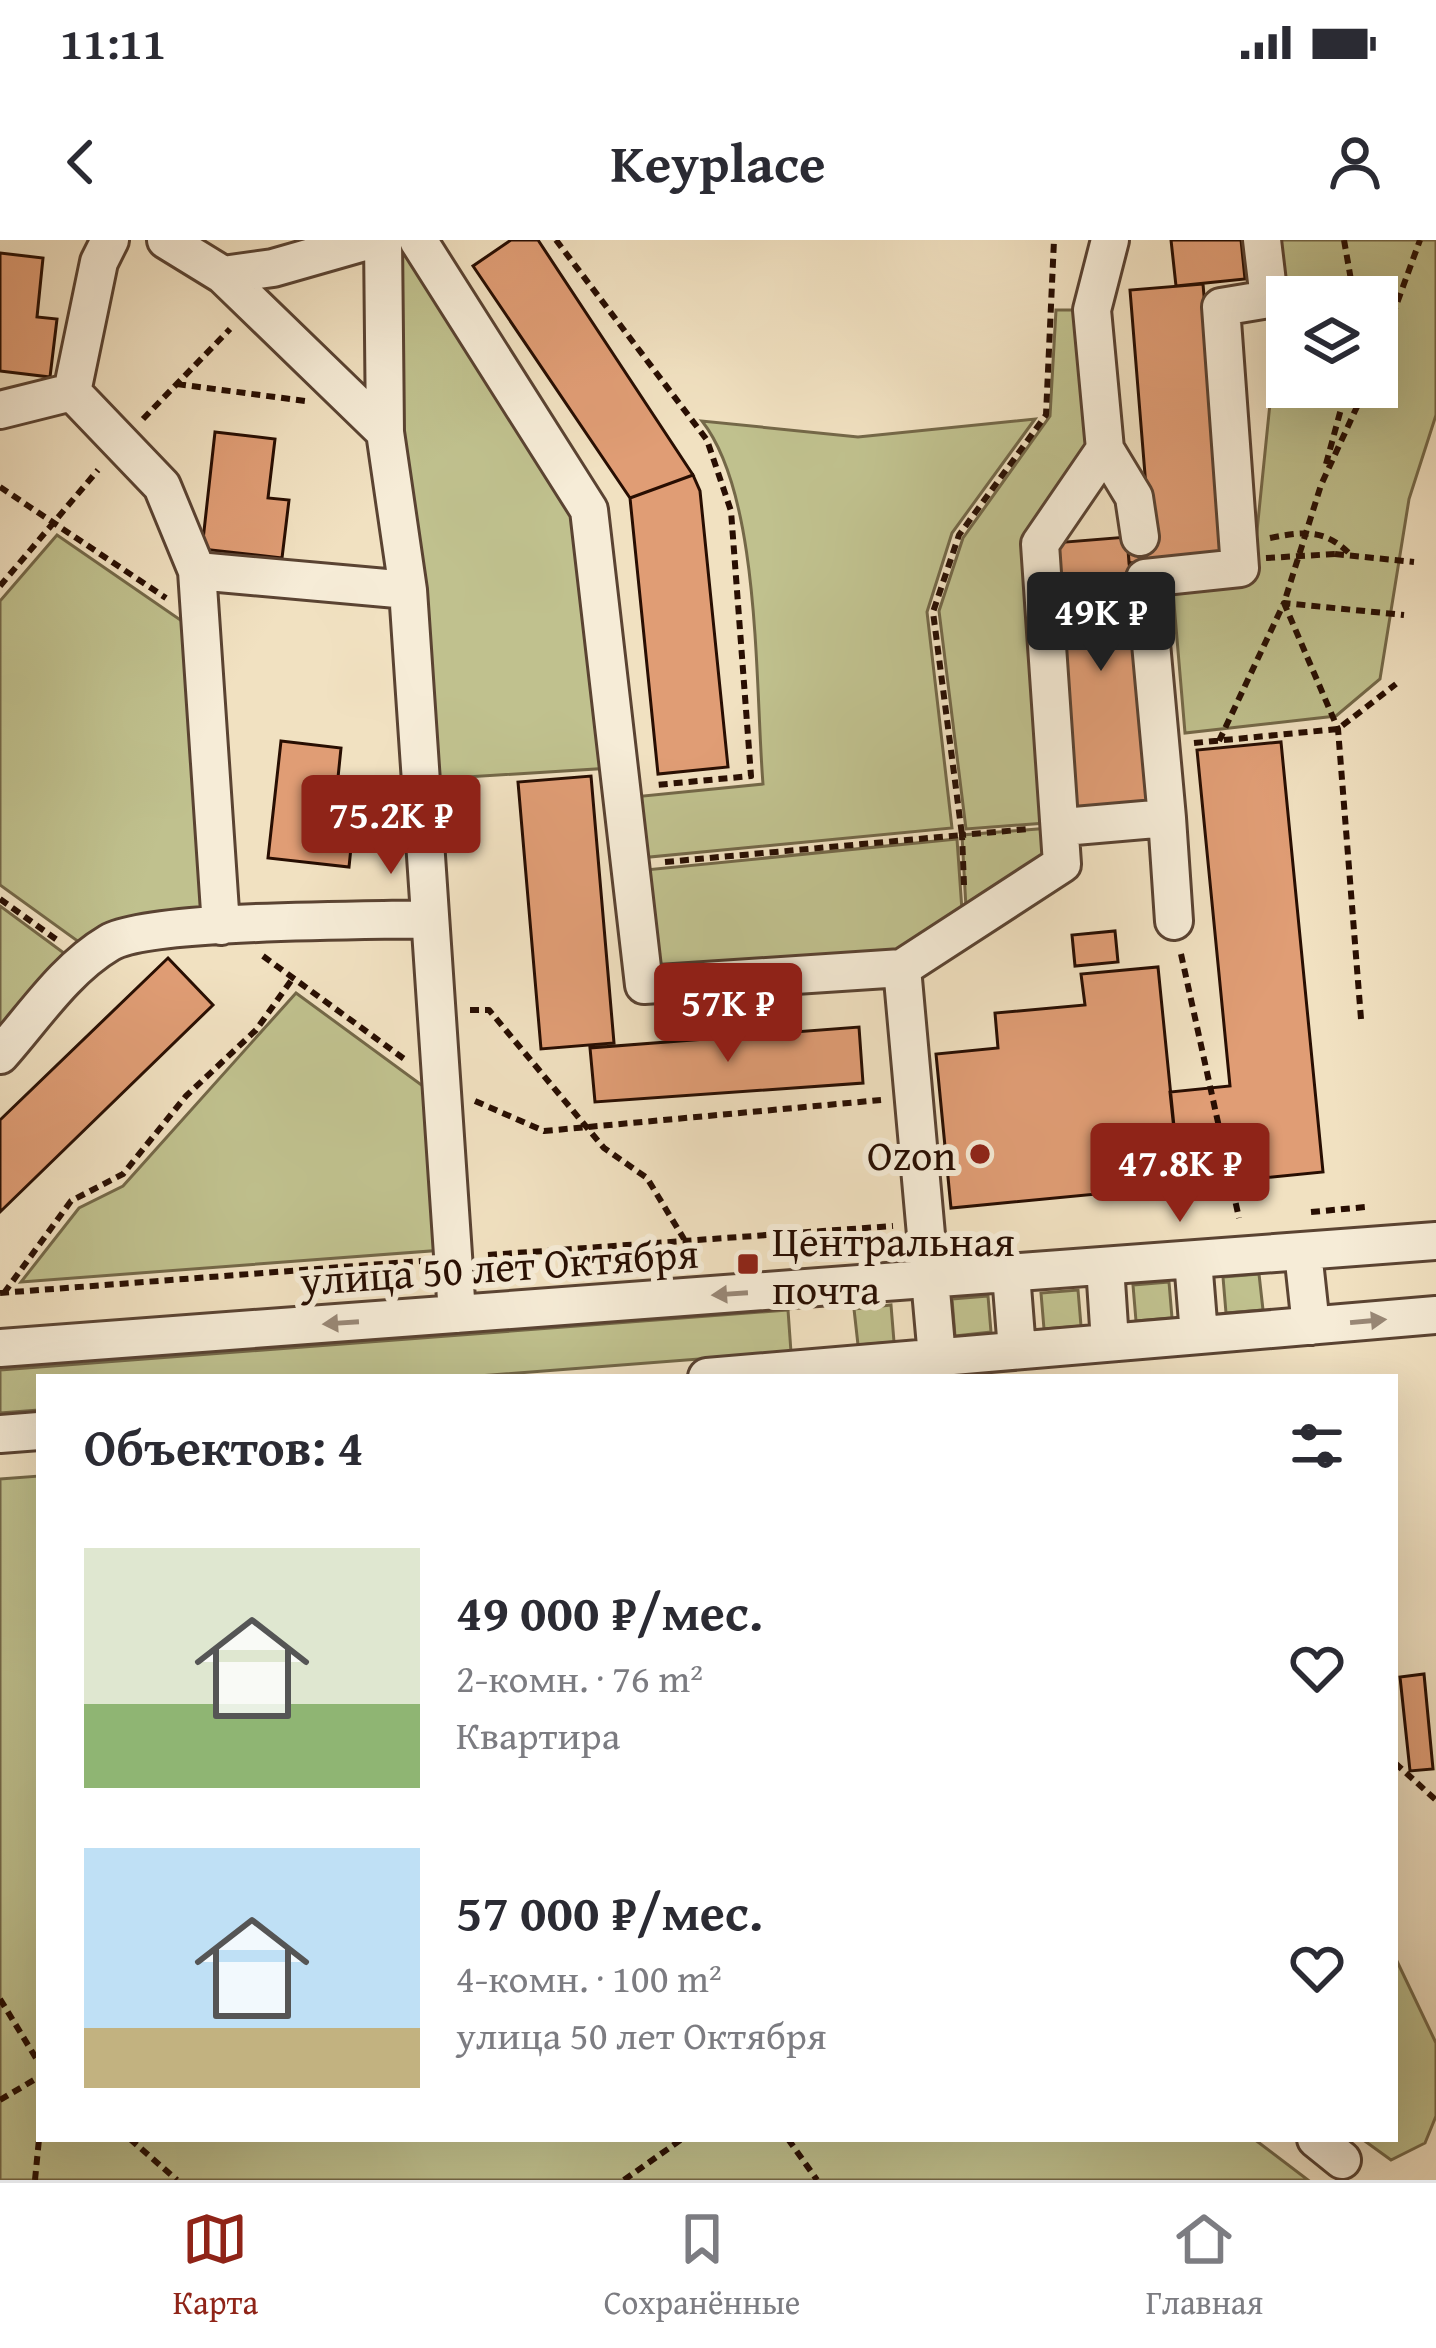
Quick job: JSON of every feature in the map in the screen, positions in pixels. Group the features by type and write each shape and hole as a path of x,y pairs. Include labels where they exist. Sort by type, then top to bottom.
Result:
{"street":[{"path":"71,392 98,262 110,240"},
{"path":"166,240 223,275 373,420"},
{"path":"223,275 273,268 371,240"},
{"path":"383,240 373,420 408,590 457,1314"},
{"path":"418,240 589,510 644,985 902,968 1062,864 1063,826 1040,544 1106,449"},
{"path":"1110,240 1092,310 1106,449 1134,497 1143,559 1174,921"},
{"path":"1143,559 1240,568 1221,307 1269,299 1262,240"},
{"path":"0,410 71,392"},
{"path":"71,392 161,486 197,572 221,926"},
{"path":"197,572 408,590"},
{"path":"1063,826 1167,818"},
{"path":"0,1055 84,960 114,939 221,926 430,920"},
{"path":"902,968 937,1358"},
{"name":"улица 50 лет Октября","path":"0,1348 1436,1241"},
{"path":"1304,1252 1311,1326"},
{"path":"1192,1260 1199,1335"},
{"path":"1105,1266 1110,1342"},
{"path":"1011,1274 1017,1350"},
{"path":"748,1374 1436,1315"},
{"path":"0,1434 36,1431"}],"path":[{"path":"556,240 707,440 731,511 751,776 622,788"},
{"path":"967,926 962,835 933,612 959,535 1046,415 1054,240"},
{"path":"1344,240 1350,276"},
{"path":"1398,300 1420,240"},
{"path":"177,384 373,420"},
{"path":"1219,741 1284,603 1310,530 1341,408"},
{"path":"1321,485 1356,408"},
{"path":"0,487 201,622"},
{"path":"1267,538 1310,530 1340,543 1352,556"},
{"path":"1266,558 1335,554 1414,562"},
{"path":"1284,603 1404,615"},
{"path":"1284,603 1338,729 1361,1019"},
{"path":"1161,747 1338,729 1396,684"},
{"path":"630,866 1063,826"},
{"path":"0,898 84,960"},
{"path":"1174,921 1239,1219"},
{"path":"221,926 441,1086 544,1131 914,1097"},
{"path":"2,1293 71,1201 124,1174 186,1096 256,1030 293,979"},
{"path":"436,1011 489,1010 604,1148 647,1178 685,1240"},
{"path":"1307,1212 1366,1207"},
{"path":"1216,1221 1262,1216"},
{"path":"2,1293 886,1224 926,1235"},
{"path":"1398,1766 1436,1800"},
{"path":"0,1999 36,2057"},
{"path":"0,2100 36,2080"},
{"path":"35,2180 39,2142"},
{"path":"133,2142 177,2180"},
{"path":"624,2180 678,2142"},
{"path":"790,2142 817,2180"}],"green space":[{"path":"394,240 411,240 583,512 611,768 435,779 397,435"},
{"path":"1273,240 1436,240 1436,415 1409,499 1380,679 1336,716 1185,733 1173,592 1252,580 1270,408 1398,408 1398,276 1276,276"},
{"path":"1056,310 1087,310 1100,446 1035,540 1059,822 966,829 939,611 963,538 1050,416"},
{"path":"1035,419 952,533 927,612 952,828 639,858 633,797 763,784 745,543 721,454 702,421 858,437"},
{"path":"57,535 195,630 209,919 83,945 0,885 0,601"},
{"path":"1063,827 1062,864 967,926 962,835"},
{"path":"957,839 963,925 901,964 649,980 635,871"},
{"path":"0,906 72,959 0,1043"},
{"path":"296,993 427,1089 443,1250 21,1282 79,1208 123,1186"},
{"path":"1259,1274 1263,1310 1226,1313 1223,1277"},
{"path":"1169,1282 1172,1318 1136,1321 1133,1285"},
{"path":"1078,1290 1081,1326 1044,1329 1041,1293"},
{"path":"988,1296 991,1332 955,1336 952,1299"},
{"path":"891,1305 894,1342 858,1345 854,1309"},
{"path":"788,1310 791,1352 505,1374 36,1374 36,1410 0,1413 0,1370"},
{"path":"36,1476 36,2142 1258,2142 1308,2180 0,2180 0,1479"},
{"path":"1398,1963 1436,2043 1436,2116 1425,2143 1391,2160 1366,2142 1398,2142"}],"building":[{"path":"511,240 538,240 693,475 630,498 473,266"},
{"path":"1171,240 1241,240 1245,279 1176,286"},
{"path":"0,253 43,258 37,317 57,319 50,377 0,371"},
{"path":"1203,284 1226,555 1129,563 1127,537 1150,536 1130,290"},
{"path":"215,432 275,439 268,498 289,500 282,558 202,549"},
{"path":"693,475 700,491 728,767 658,774 630,498"},
{"path":"1127,537 1149,804 1075,810 1053,543"},
{"path":"281,741 341,748 335,807 355,809 349,867 268,858"},
{"path":"1281,742 1323,1172 1180,1186 1170,1092 1230,1086 1197,750"},
{"path":"591,776 614,1043 541,1049 518,782"},
{"path":"1115,931 1118,962 1075,966 1072,935"},
{"path":"168,958 213,1005 0,1212 0,1120"},
{"path":"1158,967 1180,1186 951,1208 936,1054 998,1048 995,1013 1085,1005 1081,974"},
{"path":"859,1027 863,1083 595,1102 590,1048"},
{"path":"1424,1674 1433,1769 1410,1771 1400,1677"}],"place":[{"name":"Ozon","path":"980,1154"},
{"name":"Центральная почта","path":"748,1264"}]}
